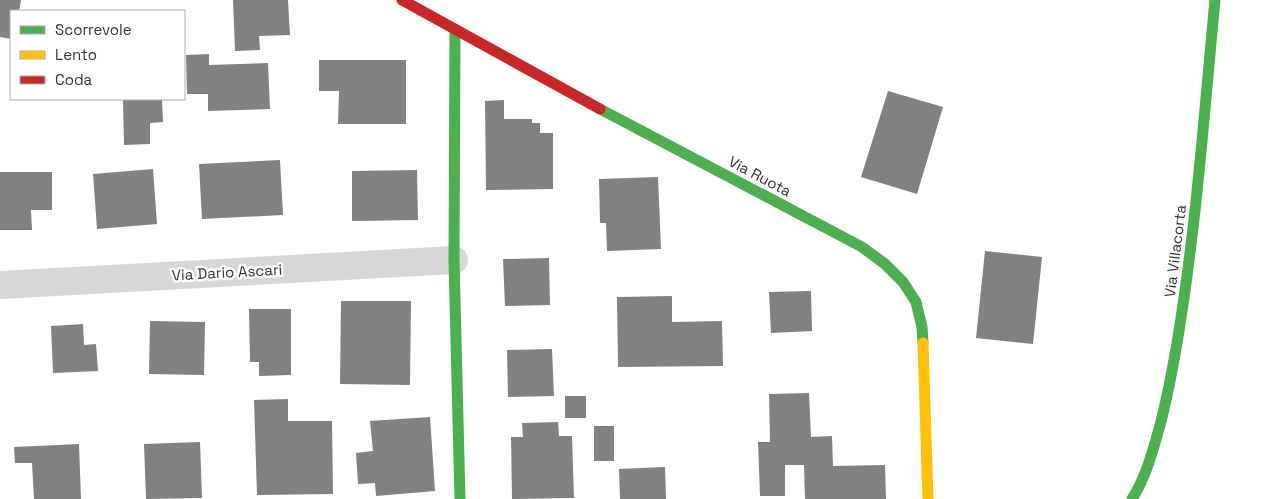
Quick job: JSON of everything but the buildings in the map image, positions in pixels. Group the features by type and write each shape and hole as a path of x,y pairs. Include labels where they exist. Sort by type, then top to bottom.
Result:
{"street":[{"name":"Via Ruota","path":"402,0 661,141 862,247 885,264 903,282 916,302 922,327 928,499"},
{"name":"Via Villacorta","path":"1132,499 1138,491 1154,448 1178,347 1198,185 1215,0"},
{"path":"455,30 454,260 460,499"},
{"name":"Via Dario Ascari","path":"0,285 454,260"}],"traffic: fast":[{"path":"1132,499 1145,474 1159,429 1167,397 1184,301 1215,0"},
{"path":"455,30 454,260 460,499"},
{"path":"600,109 862,247 885,264 903,282 916,302 922,327 923,343"}],"traffic: slow":[{"path":"923,343 928,499"}],"traffic: jam":[{"path":"402,0 600,109"}]}
